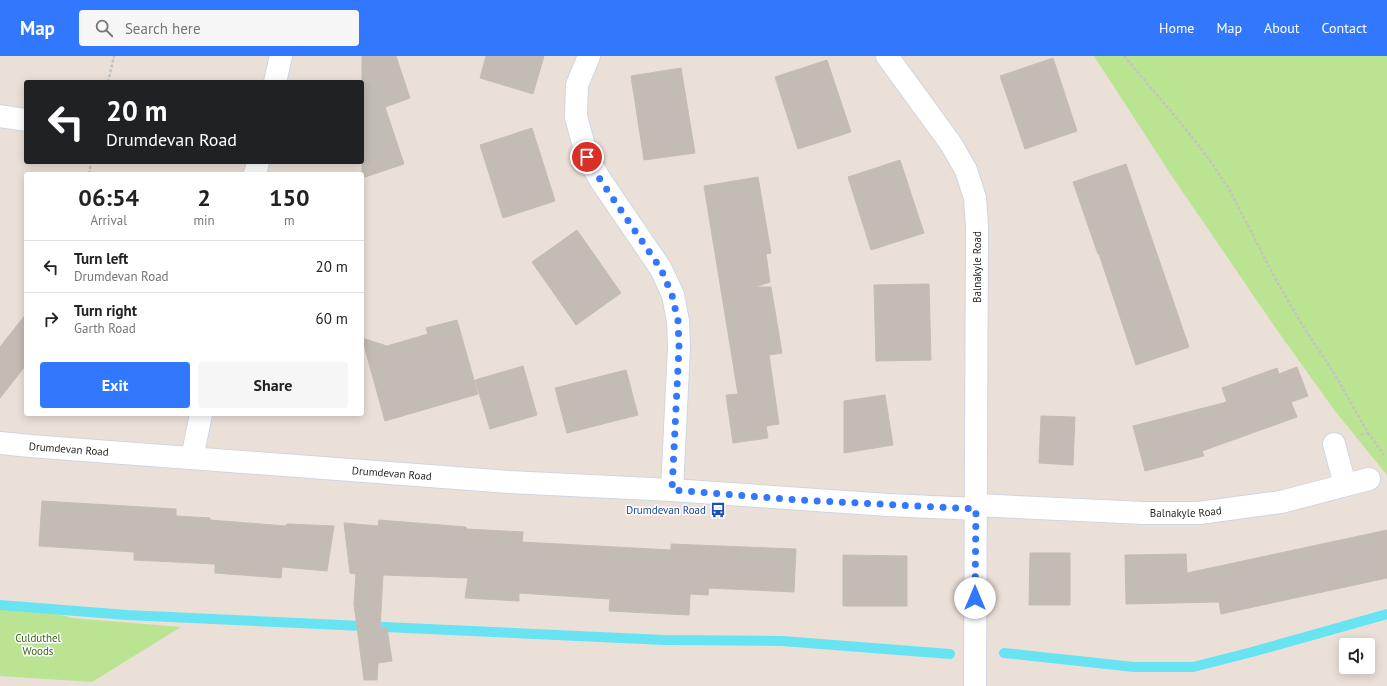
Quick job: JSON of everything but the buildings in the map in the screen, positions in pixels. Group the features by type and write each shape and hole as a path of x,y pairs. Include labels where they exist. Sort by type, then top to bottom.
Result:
{"street":[{"path":"275,80 281,56"},
{"path":"590,56 577,84 576,117 587,157 601,181 661,269 672,295 678,321 679,347 672,490"},
{"name":"Balnakyle Road","path":"887,56 951,144 966,170 975,198 977,226 975,686"},
{"path":"0,116 24,120"},
{"path":"192,458 201,416"},
{"name":"Drumdevan Road","path":"0,443 501,481 672,490 806,500 976,507"},
{"path":"1334,444 1345,485"},
{"name":"Balnakyle Road","path":"976,507 1144,513 1199,513 1281,502 1369,479"}],"path":[{"path":"108,80 114,56"},
{"path":"1124,56 1209,158 1230,191 1304,328 1334,373 1368,433 1387,458"},
{"path":"1334,444 1368,433"}],"green space":[{"path":"1094,56 1387,56 1387,475 1335,411 1279,333 1173,178"},
{"name":"Culduthel Woods","path":"0,605 36,608 72,618 181,627 92,682 0,676"}],"waterway":[{"path":"0,605 127,615 664,640 782,641 950,654"},
{"path":"1004,653 1134,667 1193,667 1387,614"}],"place":[{"name":"Drumdevan Road","path":"718,510"}],"route":[{"path":"587,157 601,181 661,269 672,295 678,321 679,347 672,490 799,500 976,509 975,598"}]}
